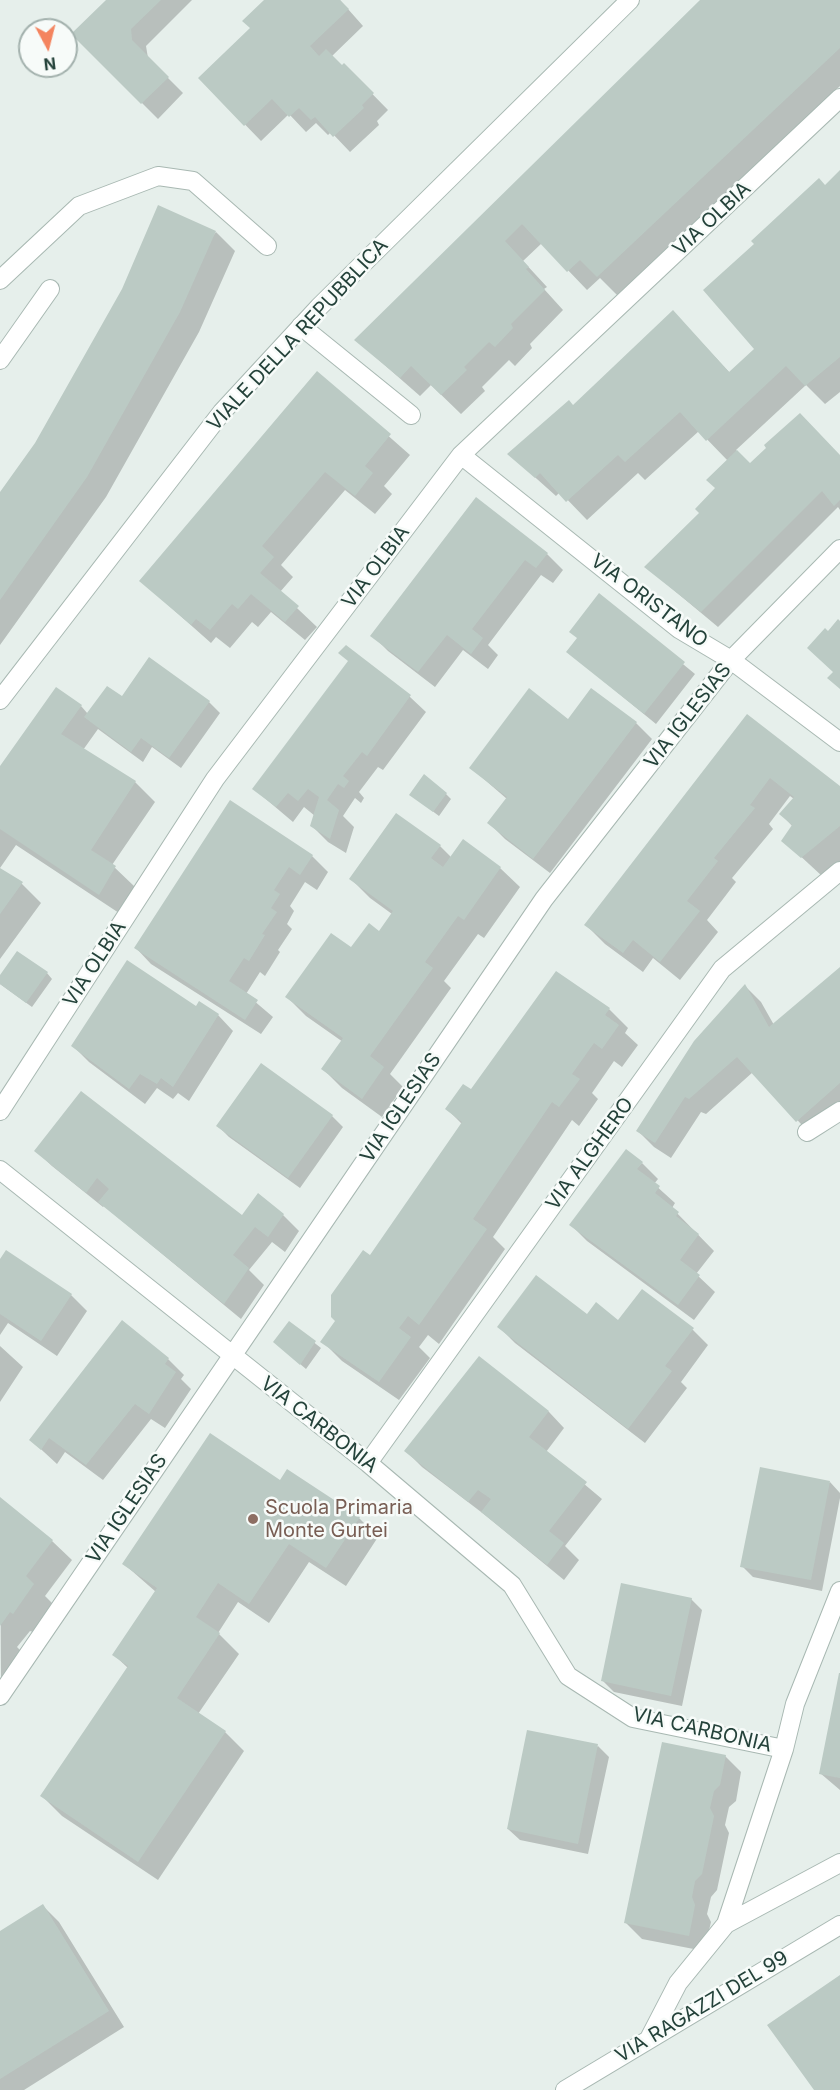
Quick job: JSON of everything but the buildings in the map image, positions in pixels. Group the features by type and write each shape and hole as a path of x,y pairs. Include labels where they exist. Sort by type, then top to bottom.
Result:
{"street":[{"name":"VIALE DELLA REPUBBLICA","path":"0,700 222,412 301,326 630,0"},
{"name":"VIA OLBIA","path":"0,1111 215,779 461,455 840,98"},
{"path":"0,280 79,206 158,176 193,181 267,246"},
{"path":"0,360 50,289"},
{"path":"301,326 411,415"},
{"name":"VIA ORISTANO","path":"461,455 679,629 731,660 840,742"},
{"name":"VIA IGLESIAS","path":"0,1696 544,899 731,660 840,549"},
{"name":"VIA ALGHERO","path":"368,1463 722,969 840,871"},
{"path":"807,1132 840,1111"},
{"name":"VIA CARBONIA","path":"0,1170 368,1463 512,1585 568,1676 633,1718 784,1749"},
{"path":"650,2037 678,1983 726,1924 784,1749 795,1704 840,1591"},
{"path":"726,1924 840,1863"},
{"name":"VIA RAGAZZI DEL 99","path":"565,2090 840,1925"}],"place":[{"name":"Scuola Primaria Monte Gurtei","path":"253,1519"}]}
